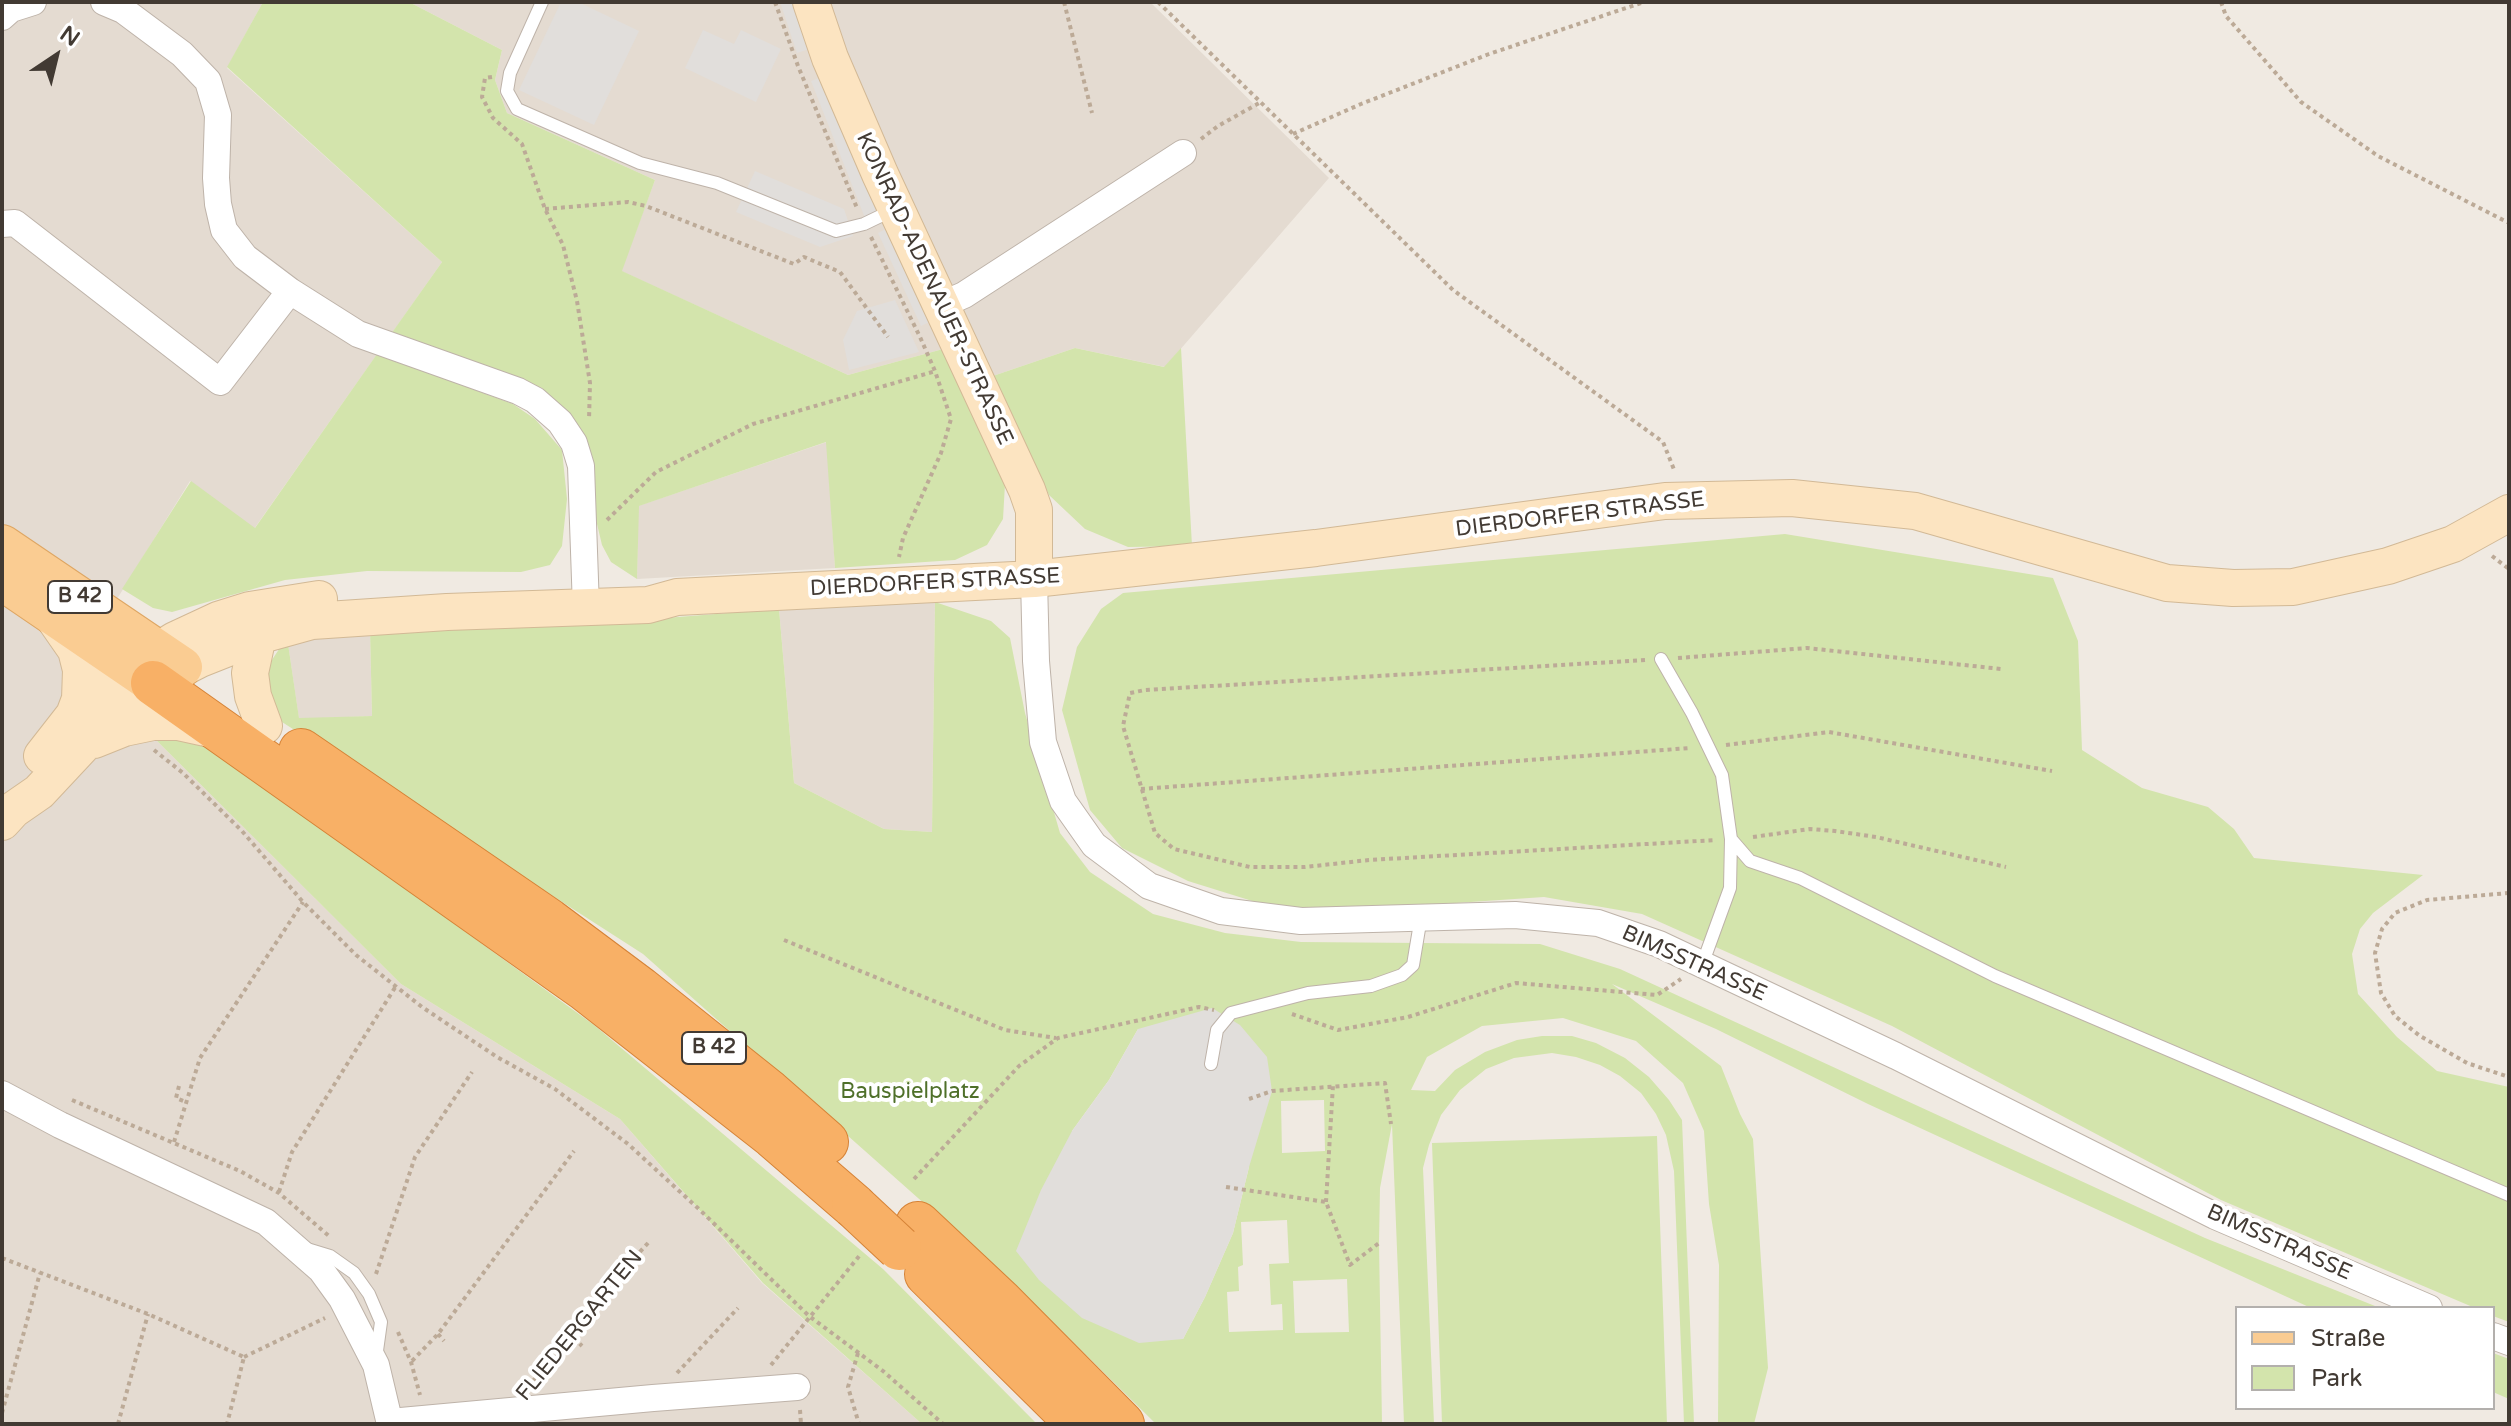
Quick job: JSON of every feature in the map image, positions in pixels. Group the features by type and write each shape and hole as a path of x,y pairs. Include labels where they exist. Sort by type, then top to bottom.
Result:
{"highway":[{"name":"B 42","path":"156,667 264,726 470,866 640,989 769,1092 880,1189 892,1242 1079,1424"},
{"name":"B 42","path":"156,667 221,731 632,1023 773,1136 880,1189"},
{"name":"B 42","path":"892,1242 1000,1301 1122,1424"}],"main road":[{"name":"KONRAD-ADENAUER-STRASSE","path":"811,2 830,58 896,209 1027,490 1034,510 1034,579"},
{"name":"DIERDORFER STRASSE","path":"8,816 39,792 78,730 127,701 156,667 218,620 270,605 439,589 586,596 648,605 677,597 1034,579 1316,548 1665,501 1792,498 1915,511 2167,583 2233,588 2293,587 2388,566 2453,544 2509,513"},
{"name":"B 42","path":"2,545 156,667"},
{"name":"B 42","path":"2,580 50,613 156,667"},
{"name":"DIERDORFER STRASSE","path":"156,667 312,621 586,596"},
{"path":"50,613 76,650 81,670 78,730 178,722 221,731"},
{"path":"258,636 251,660 251,687 264,726"}],"street":[{"path":"2,17 11,9 33,2"},
{"path":"104,2 123,10 182,54 208,81 218,115 218,204 224,230 245,257 290,291 358,334 518,391 535,400 560,422 574,443 581,466 586,596"},
{"path":"941,305 964,295 1183,153"},
{"path":"2,224 15,223 220,382 290,291"},
{"name":"BIMSSTRASSE","path":"1034,579 1036,661 1043,742 1063,801 1094,845 1149,886 1221,911 1301,921 1515,915 1598,923 1659,944 1896,1056 2215,1216 2424,1306"},
{"path":"2,1094 60,1125 266,1222 321,1270 347,1307 376,1365 390,1423"},
{"name":"FLIEDERGARTEN","path":"390,1423 797,1387"}],"lane":[{"path":"542,2 510,73 507,91 517,109 640,163 717,183 836,231 864,224 896,209"},
{"path":"1661,659 1722,775 1731,839 1730,888 1702,965"},
{"path":"1731,839 1750,861 1800,878 1995,976 2509,1195"},
{"path":"1211,1064 1217,1030 1231,1013 1308,993 1371,986 1402,975 1413,965 1421,917"},
{"path":"292,1245 330,1256 354,1273 363,1285 381,1322 376,1365"}],"path":[{"path":"775,2 798,66 864,224 935,371 951,419 941,453 903,538 898,585"},
{"path":"1064,2 1092,113"},
{"path":"1158,2 1453,290 1663,442 1686,500"},
{"path":"1293,134 1489,54 1644,2"},
{"path":"2221,2 2226,16 2301,102 2378,156 2509,223"},
{"path":"510,73 485,78 482,97 493,118 522,144 545,209 566,254 590,383 589,425 574,443"},
{"path":"1183,153 1218,126 1261,102"},
{"path":"545,209 628,202 646,206 794,264 804,257 840,272 888,337"},
{"path":"583,529 605,522 656,472 753,424 935,371"},
{"path":"2001,669 1807,648 1145,690 1130,693 1123,726 1155,833 1174,849 1250,867 1305,867 1369,860 1731,839 1810,829 1876,837 2006,867"},
{"path":"141,724 148,744 183,773 242,831 303,902 356,955 422,1007 497,1057 555,1089 628,1144 809,1316 883,1371 943,1424"},
{"path":"1141,789 1706,747 1829,732 2052,771"},
{"path":"2509,893 2427,900 2395,913 2382,929 2375,953 2381,993 2395,1016 2420,1036 2467,1063 2509,1077"},
{"path":"174,1142 200,1058 303,902"},
{"path":"784,940 1005,1030 1058,1038 1199,1007 1231,1013"},
{"path":"1265,1005 1338,1030 1408,1017 1516,983 1657,995 1702,965"},
{"path":"279,1193 292,1152 396,986"},
{"path":"880,1189 1019,1066 1058,1038"},
{"path":"363,1285 375,1278 415,1157 472,1072"},
{"path":"1249,1099 1272,1091 1385,1083 1391,1124"},
{"path":"1333,1085 1326,1202 1350,1265 1379,1243"},
{"path":"179,1086 176,1098 186,1102"},
{"path":"411,1362 438,1334 574,1151"},
{"path":"1226,1187 1326,1202"},
{"name":"FLIEDERGARTEN","path":"511,1411 524,1391 574,1338 589,1307 649,1242"},
{"path":"755,1391 779,1353 809,1316 892,1242"},
{"path":"2,1258 148,1314 244,1357"},
{"path":"2,1413 40,1273"},
{"path":"227,1424 244,1357 347,1307"},
{"path":"653,1398 738,1308"},
{"path":"118,1424 148,1314"},
{"path":"438,1334 444,1341"},
{"path":"574,1338 582,1346"},
{"path":"858,1353 848,1387 859,1424"}],"shaded area":[{"path":"2,2 263,2 227,68 442,262 254,529 190,481 70,675 152,736 401,984 620,1119 762,1283 922,1424 2,1424"},
{"path":"409,2 1150,2 1329,178 1165,367 1075,348 990,377 943,349 848,375 621,271 655,180 507,113 495,80 502,50"},
{"path":"561,2 578,2 639,31 594,125 519,90"},
{"path":"780,2 800,2 815,47 797,53"},
{"path":"703,30 734,44 741,30 781,49 756,102 685,68"},
{"path":"827,75 881,211 865,218 811,81"},
{"path":"755,171 844,209 853,236 820,247 736,212"},
{"path":"890,227 933,320 921,326 878,233"},
{"path":"895,300 919,352 849,370 843,340 857,311"},
{"path":"827,442 835,568 637,579 638,506"},
{"path":"935,602 932,832 884,829 794,783 779,609"},
{"path":"370,629 372,716 299,719 287,637"},
{"path":"1212,1008 1240,1025 1267,1057 1272,1091 1233,1233 1183,1339 1139,1343 1082,1318 1039,1280 1016,1251 1041,1190 1072,1131 1109,1080 1138,1029"}],"green space":[{"path":"263,2 409,2 502,50 495,80 507,113 655,180 622,271 848,375 943,349 1005,484 1003,519 987,545 955,560 835,568 826,442 639,506 637,579 611,562 602,545 573,423 542,388 391,334 442,262 227,67"},
{"path":"1075,348 1164,367 1181,348 1192,546 1128,547 1085,529 1049,495 990,377"},
{"path":"377,354 513,404 535,419 562,450 567,499 562,546 550,565 521,572 367,571 285,580 172,612 153,608 122,589 191,481 255,528"},
{"path":"1785,534 2053,578 2078,641 2082,750 2142,788 2208,807 2234,829 2254,858 2423,875 2373,913 2360,929 2352,954 2358,994 2397,1037 2437,1071 2509,1087 2509,1322 2495,1317 2495,1306 2470,1306 2221,1200 1892,1026 1642,914 1544,897 1294,914 1188,881 1122,848 1090,810 1062,710 1077,647 1101,609 1123,593"},
{"name":"Bauspielplatz","path":"935,602 991,621 1010,638 1025,713 1060,833 1090,872 1153,914 1225,933 1301,942 1540,944 1620,969 2205,1238 2375,1306 2307,1306 1868,1104 1716,1029 1612,984 1721,1066 1753,1139 1768,1368 1754,1424 1718,1424 1719,1265 1709,1204 1704,1131 1683,1083 1636,1041 1563,1018 1482,1026 1427,1057 1411,1090 1435,1091 1455,1070 1485,1052 1517,1040 1572,1036 1596,1043 1625,1058 1649,1077 1669,1100 1682,1120 1694,1424 1684,1424 1674,1171 1666,1135 1641,1093 1620,1076 1600,1065 1552,1053 1514,1058 1486,1069 1460,1090 1441,1115 1429,1145 1423,1168 1434,1424 1404,1424 1392,1124 1380,1188 1382,1424 1156,1424 1007,1277 643,954 268,713 266,669 287,637 299,718 372,716 370,629 602,623 779,609 794,783 884,829 932,832","holes":["1138,1029 1249,1167 1233,1233 1183,1339 1072,1131 1109,1080","1324,1100 1325,1151 1282,1153 1281,1101","1287,1220 1289,1263 1269,1264 1271,1305 1282,1304 1283,1330 1229,1332 1227,1292 1239,1291 1238,1267 1243,1265 1241,1222","1347,1279 1349,1332 1295,1333 1293,1281"]},
{"path":"152,736 201,740 594,1025 883,1269 1037,1424 922,1424 763,1283 620,1119 401,984"},
{"path":"1657,1136 1667,1424 1442,1424 1432,1143"},
{"path":"2495,1354 2509,1359 2509,1399 2495,1393"}]}
